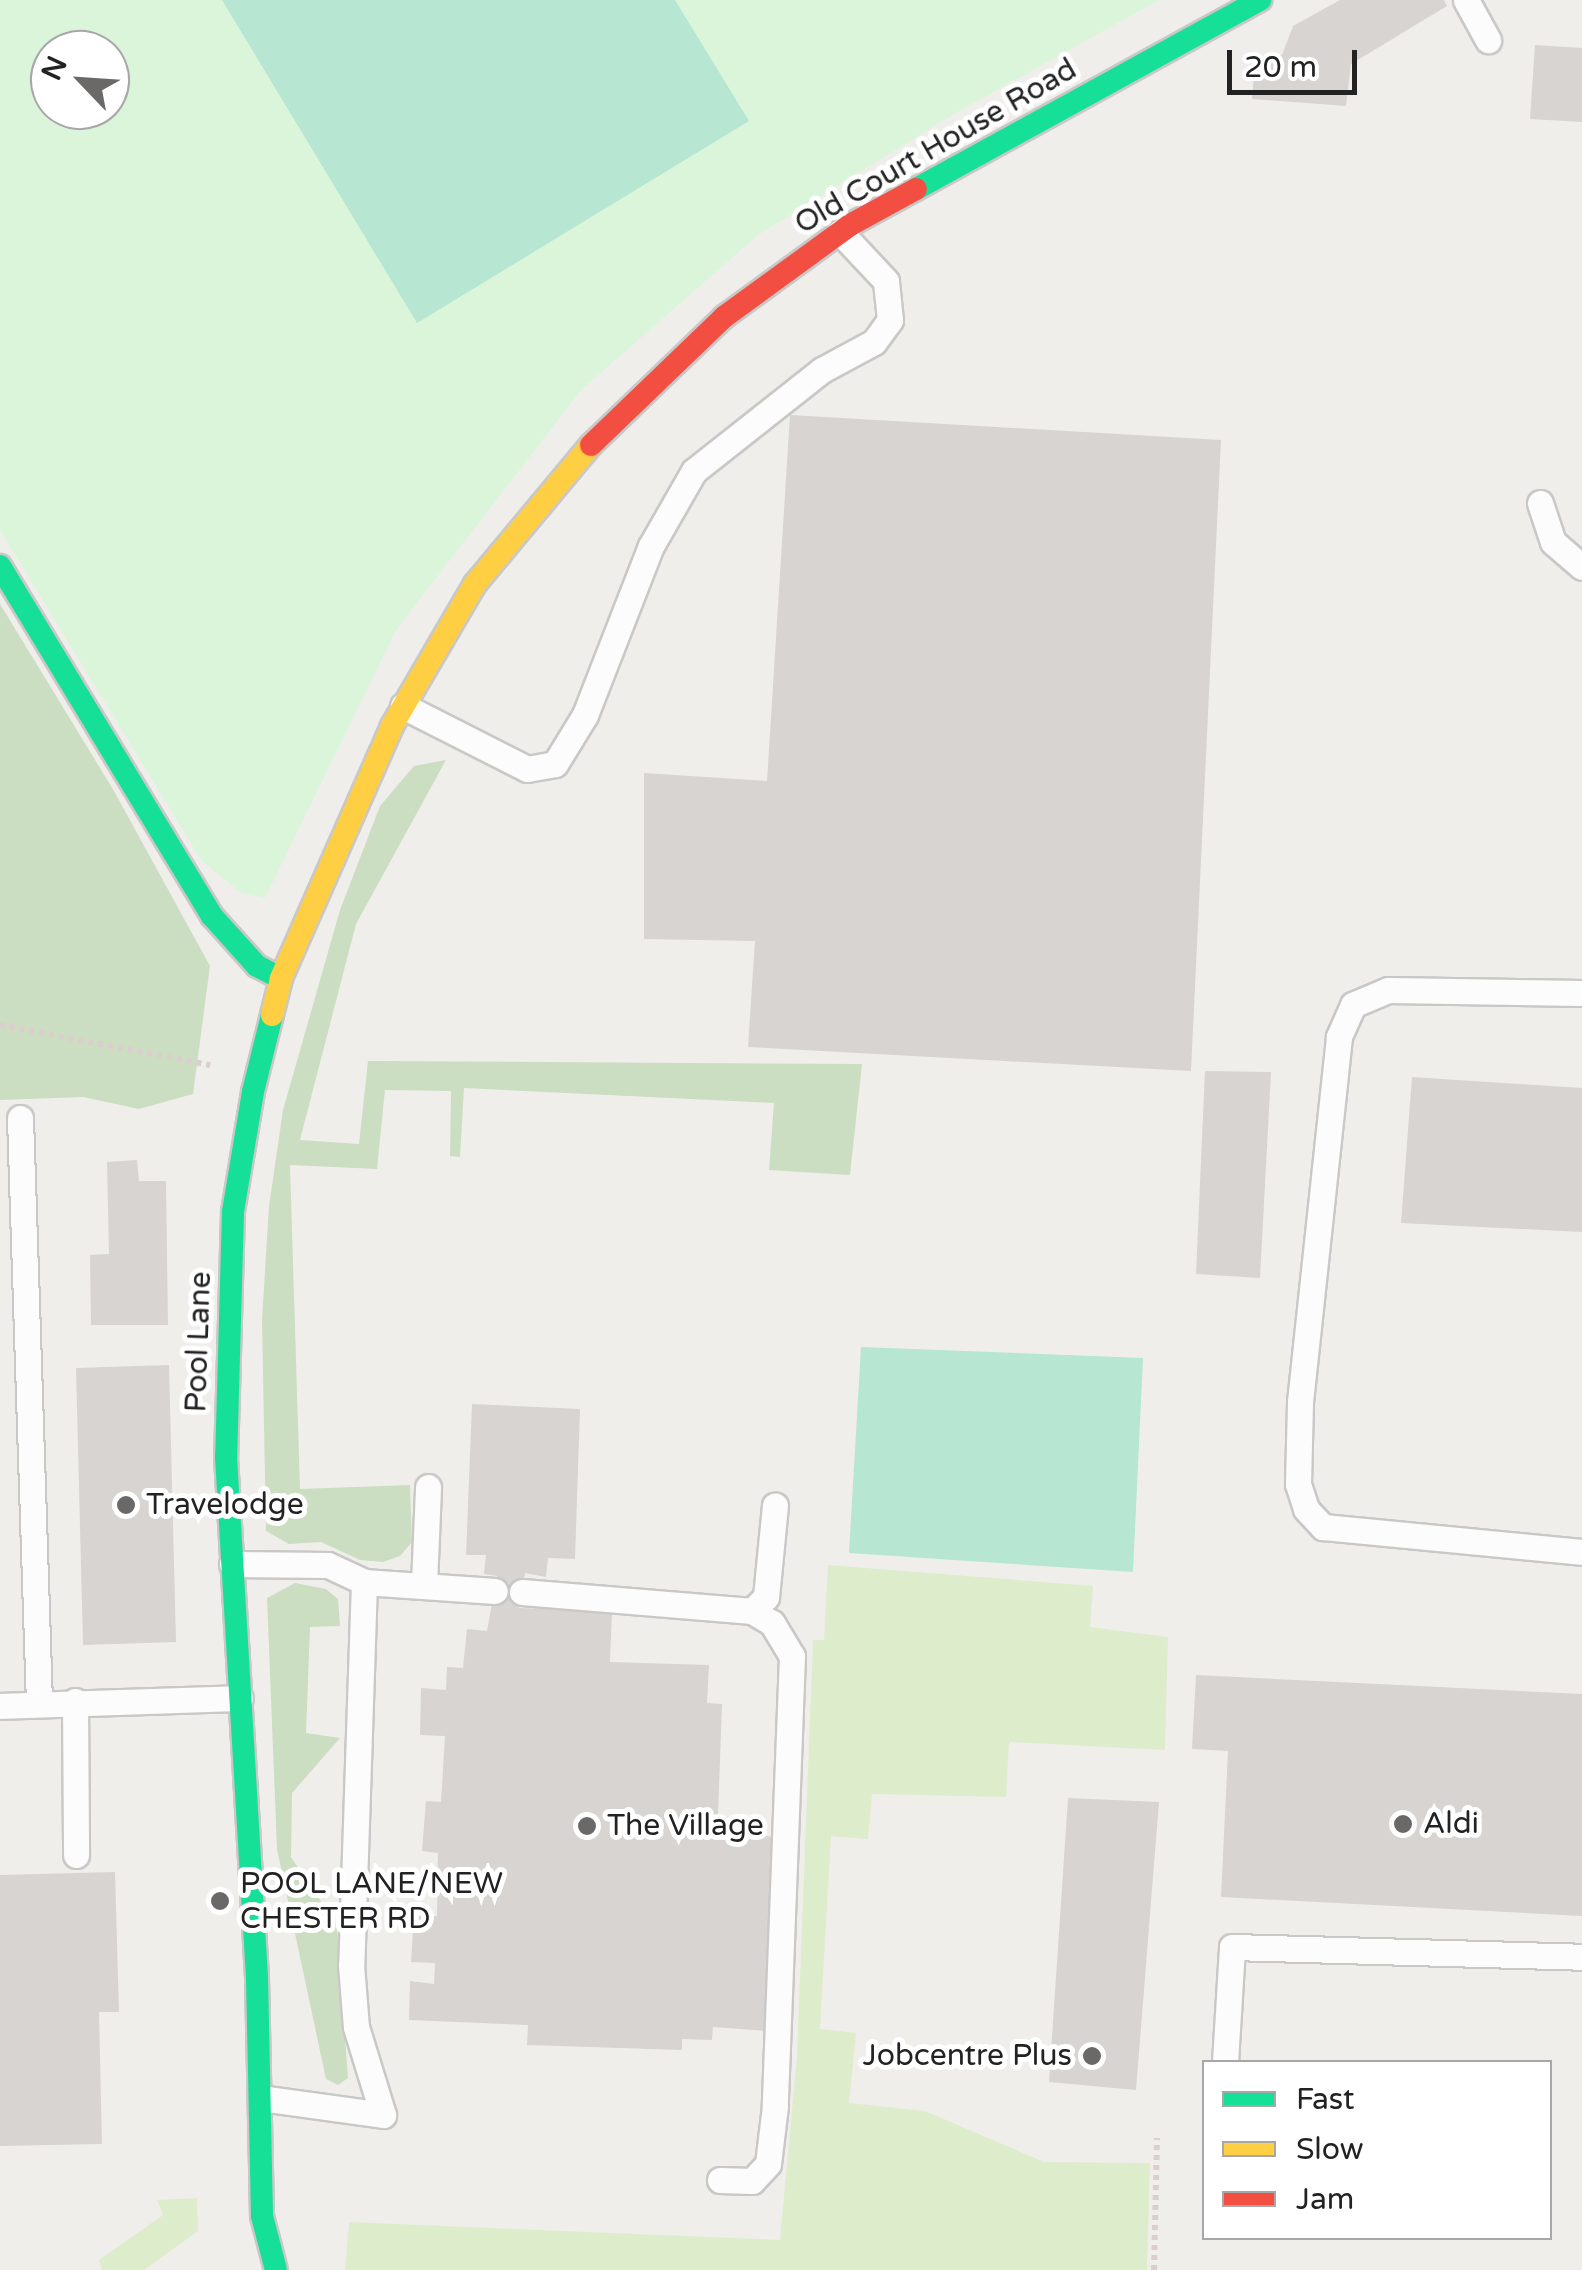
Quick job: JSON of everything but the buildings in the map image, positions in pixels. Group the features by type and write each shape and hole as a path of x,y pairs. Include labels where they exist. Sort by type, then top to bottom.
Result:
{"street":[{"name":"Old Court House Road","path":"282,978 403,706 475,584 608,425 724,317 840,232 1260,0"},
{"path":"0,566 212,916 257,966 282,978"},
{"name":"Pool Lane","path":"276,2270 262,2216 261,2098 226,1457 233,1212 257,1074 282,978"},
{"name":"Pool Lane","path":"250,2252 262,2216"}],"lane":[{"path":"1466,0 1488,40"},
{"path":"403,706 528,769 555,764 585,715 652,546 694,470 822,370 874,342 890,320 886,281 840,232"},
{"path":"1540,503 1553,542 1582,568"},
{"path":"1582,993 1388,990 1353,1005 1338,1037 1300,1402 1298,1484 1306,1510 1323,1528 1582,1552"},
{"path":"20,1118 39,1702"},
{"path":"424,1584 428,1487"},
{"path":"752,1611 766,1597 774,1506"},
{"path":"232,1564 328,1565 364,1582 495,1591"},
{"path":"261,2098 382,2114 356,2027 351,1966 364,1582"},
{"path":"522,1592 752,1611 772,1623 792,1656 775,2106 768,2164 752,2181 720,2180"},
{"path":"0,1706 240,1698"},
{"path":"75,1701 76,1855"},
{"path":"1225,2060 1232,1947 1582,1957"}],"path":[{"path":"0,1025 257,1074"},
{"path":"1154,2270 1158,2138"}],"green space":[{"path":"0,0 1159,0 952,115 758,235 581,390 396,630 265,898 241,893 201,860 0,530"},
{"path":"222,0 675,0 749,121 417,323"},
{"path":"0,604 114,791 210,966 193,1094 139,1109 83,1097 0,1100"},
{"path":"446,760 356,924 300,1140 359,1144 368,1061 862,1064 850,1175 769,1170 774,1103 464,1088 460,1157 450,1156 451,1091 385,1090 377,1169 290,1165 300,1489 410,1485 412,1542 400,1556 383,1562 360,1560 321,1542 289,1544 266,1531 262,1320 269,1206 283,1110 340,910 380,806 414,766"},
{"path":"861,1347 1143,1358 1133,1572 849,1553"},
{"path":"828,1565 1093,1586 1090,1627 1168,1637 1165,1750 1009,1742 1006,1797 872,1794 868,1839 831,1836 820,2029 856,2033 849,2103 925,2111 1044,2162 1150,2163 1147,2270 345,2270 349,2222 780,2240 797,2056 813,1640 824,1640"},
{"path":"295,1583 326,1589 338,1599 340,1626 310,1627 306,1733 340,1738 292,1793 291,1857 337,1925 348,2078 338,2085 326,2079 277,1849 267,1598"},
{"path":"197,2198 198,2231 144,2270 102,2270 99,2260 163,2215 157,2200"}],"traffic: fast":[{"path":"916,189 1260,0"},
{"path":"0,566 212,916 257,966 281,978"},
{"path":"272,1015 253,1092 233,1212 226,1457 257,1977 262,2216 276,2270"}],"traffic: slow":[{"path":"272,1015 281,978 392,726 475,584 591,445"}],"traffic: jam":[{"path":"591,445 724,317 850,225 916,189"}],"place":[{"name":"Travelodge","path":"126,1505"},
{"name":"Aldi","path":"1403,1824"},
{"name":"The Village","path":"587,1826"},
{"name":"POOL LANE/NEW CHESTER RD","path":"220,1901"},
{"name":"Jobcentre Plus","path":"1092,2056"}]}
